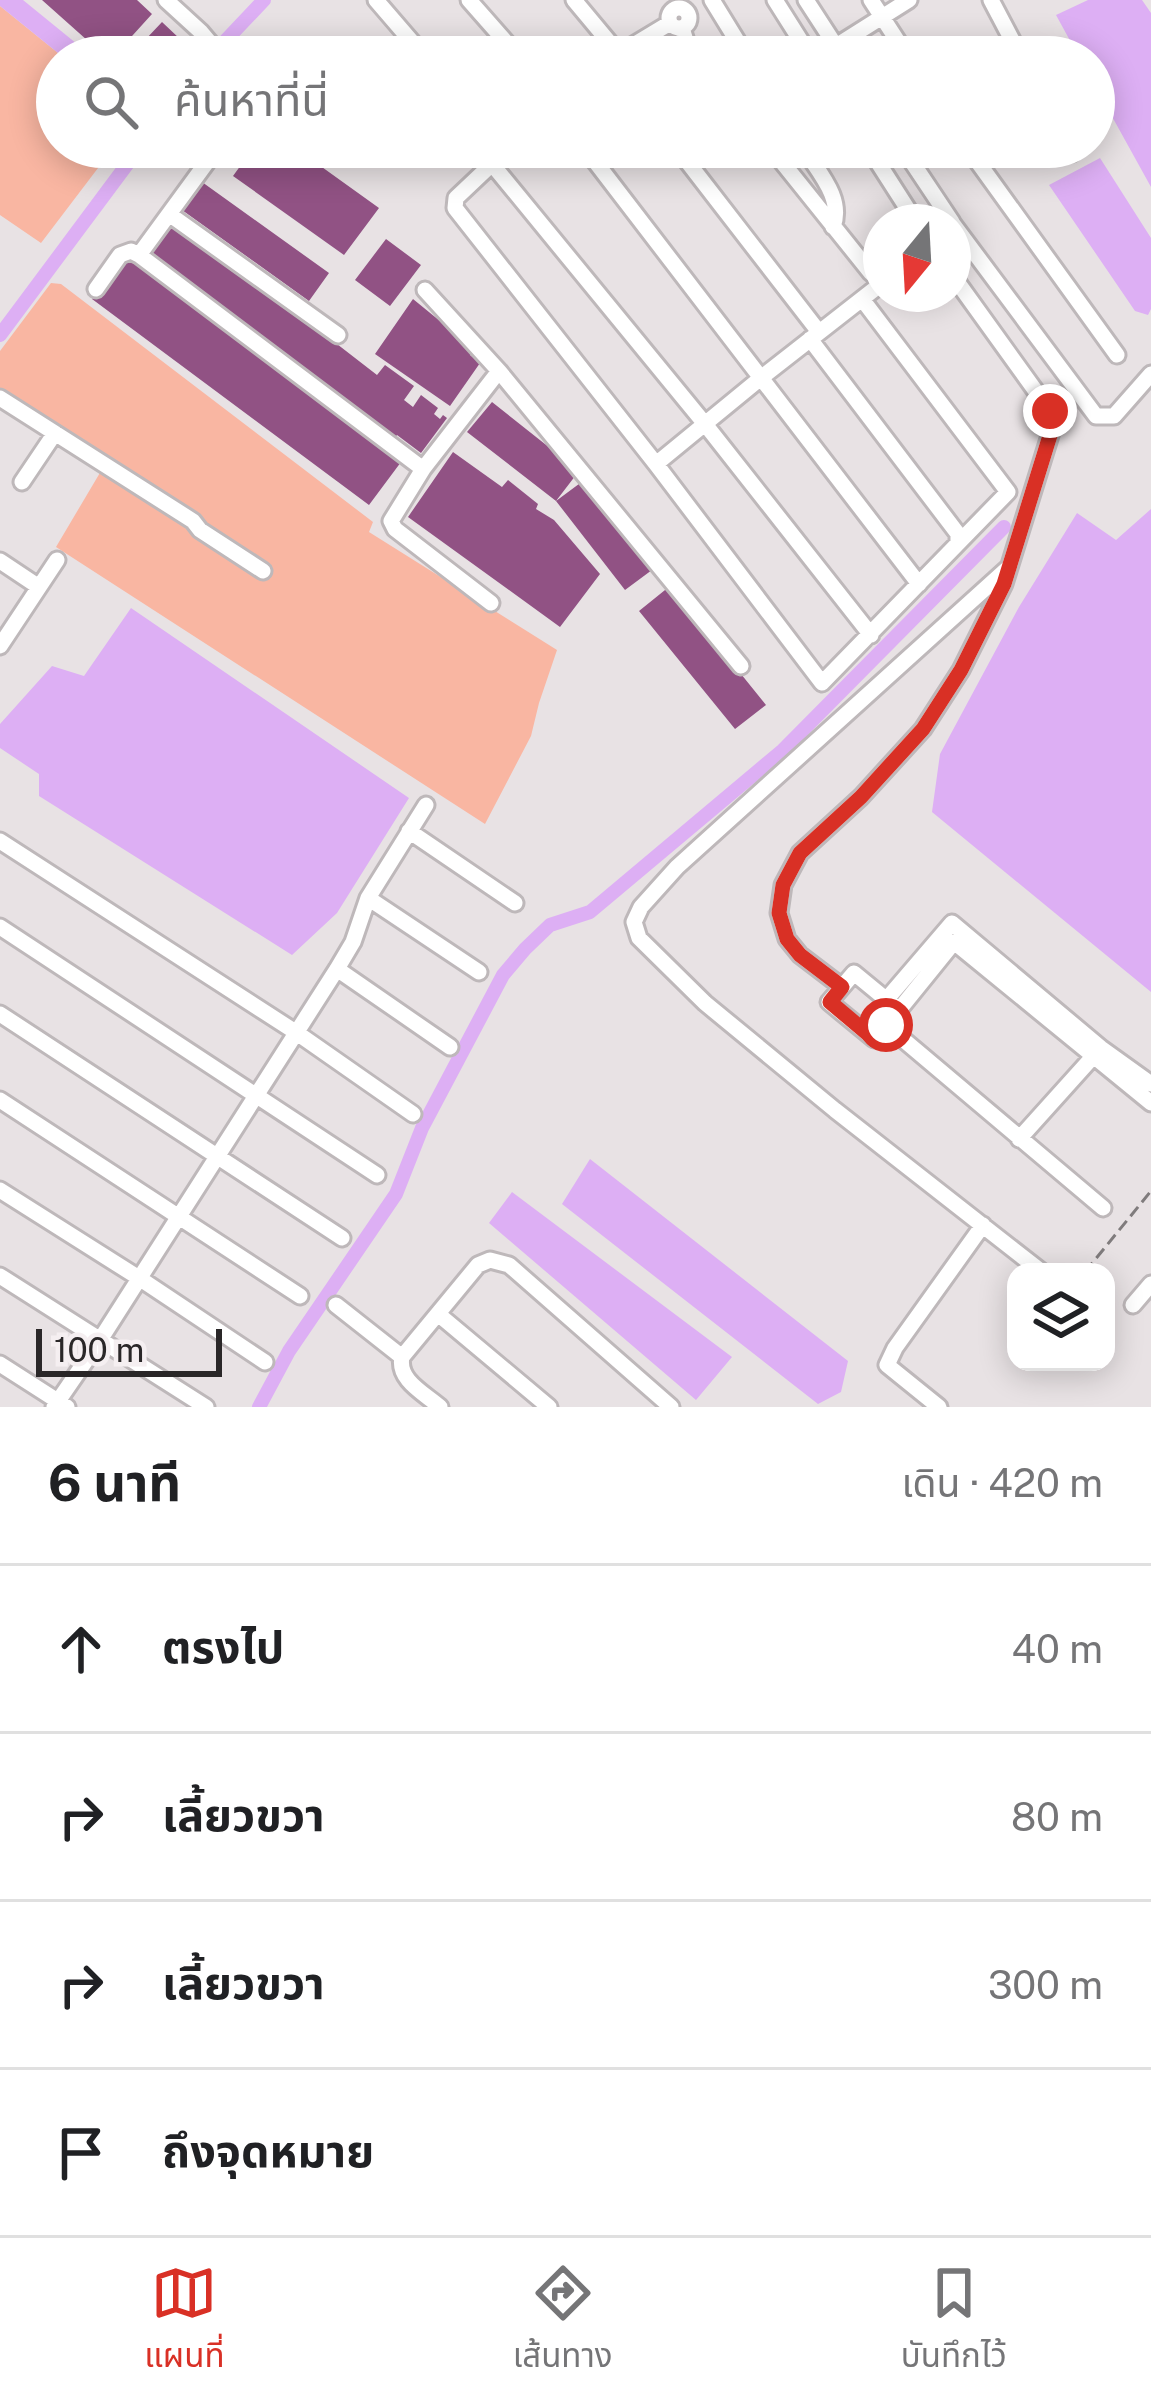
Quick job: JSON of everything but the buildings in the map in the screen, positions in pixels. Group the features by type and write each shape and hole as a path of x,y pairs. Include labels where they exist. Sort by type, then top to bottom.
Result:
{"street":[{"path":"166,0 204,36"},
{"path":"184,17 198,0"},
{"path":"376,0 406,36"},
{"path":"470,0 501,36"},
{"path":"574,0 602,36"},
{"path":"712,0 734,36"},
{"path":"775,0 798,36"},
{"path":"806,0 830,36"},
{"path":"871,0 894,36"},
{"path":"860,36 909,0"},
{"path":"991,0 1010,36"},
{"path":"644,36 673,15"},
{"path":"139,255 203,168"},
{"path":"488,168 456,197 455,208 822,683 1008,492 862,299 656,464"},
{"path":"495,168 871,635"},
{"path":"600,168 920,584"},
{"path":"691,168 958,534 958,541"},
{"path":"787,168 863,263"},
{"path":"816,168 836,201 833,226"},
{"path":"881,168 904,204"},
{"path":"916,168 940,204"},
{"path":"982,168 1117,355"},
{"path":"170,214 338,335"},
{"path":"971,249 1096,416 1114,416 1151,374"},
{"path":"96,289 120,256 131,251 139,255 423,469"},
{"path":"425,290 500,370 741,665"},
{"path":"842,987 787,939 779,913 783,885 800,853 861,797 923,729 961,670 1009,567 1052,429 1050,411 971,301"},
{"path":"490,602 395,529 392,521 423,469 500,370"},
{"path":"0,398 263,571"},
{"path":"22,482 55,433"},
{"path":"0,646 57,560"},
{"path":"0,561 39,587"},
{"path":"1009,567 677,868 634,922 639,938 705,1003 1031,1263"},
{"path":"0,1364 60,1405 337,969 353,942 368,898 426,805"},
{"path":"409,831 515,903"},
{"path":"0,841 297,1033 413,1114"},
{"path":"368,898 479,972"},
{"path":"892,1005 854,973 830,1002 874,1039 886,1025 892,1005 952,923 966,943 1151,1103"},
{"path":"0,927 377,1175"},
{"path":"337,969 450,1047"},
{"path":"0,1014 341,1238"},
{"path":"886,1025 1103,1208"},
{"path":"1097,1052 1151,1084"},
{"path":"1019,1139 1097,1052"},
{"path":"0,1100 300,1296"},
{"path":"0,1190 265,1362"},
{"path":"939,1407 887,1365 983,1225"},
{"path":"440,1407 404,1376 402,1357 478,1265 490,1260 509,1265 671,1407"},
{"path":"0,1276 206,1407"},
{"path":"1132,1305 1151,1284"},
{"path":"335,1305 402,1357"},
{"path":"438,1314 549,1407"}],"path":[{"path":"1092,1263 1151,1191"}],"shaded area":[{"path":"0,0 23,0 67,36 37,36 0,6"},
{"path":"1088,0 1142,0 1151,13 1151,187 1115,122 1115,36 1068,36 1056,15"},
{"path":"0,6 37,36 36,168 98,168 41,243 0,215"},
{"path":"1081,168 1106,168 1151,238 1148,315 1135,311 1049,185"},
{"path":"51,283 61,284 373,522 369,532 557,650 531,736 485,824 56,547 104,466 0,388 0,351"},
{"path":"1151,509 1151,992 932,812 940,754 1019,607 1077,513 1116,540"},
{"path":"131,608 409,798 337,913 292,955 39,796 39,774 0,748 0,724 52,666 84,676"},
{"path":"590,1159 848,1361 841,1392 818,1404 562,1204"},
{"path":"512,1192 732,1357 696,1400 489,1223"}],"waterway":[{"path":"230,36 264,0"},
{"path":"0,335 124,168"},
{"path":"259,1407 289,1351 396,1194 422,1128 503,975 525,949 550,925 590,912 783,750 1004,527"}],"route":[{"path":"886,1025 874,1039 830,1002 842,987 787,939 779,913 783,885 800,853 861,797 923,729 961,670 1004,584 1052,429 1050,411"}]}
